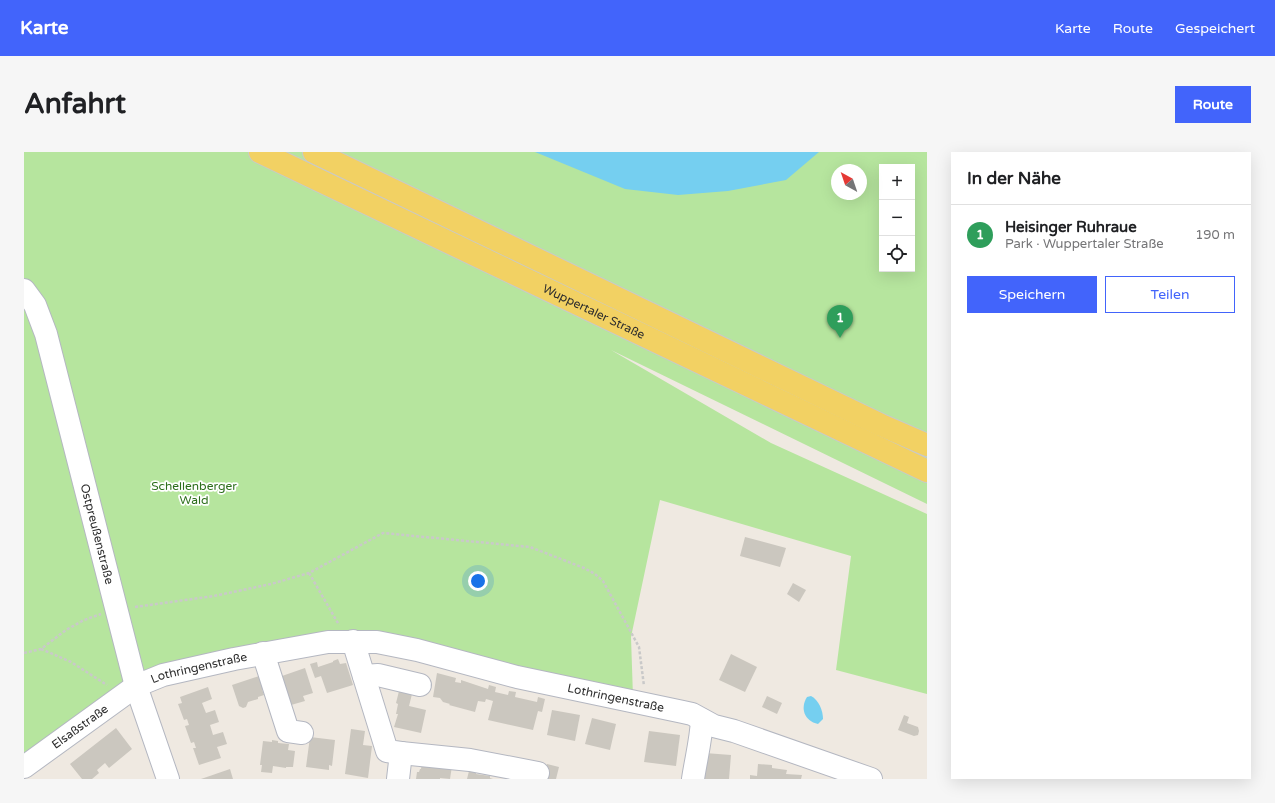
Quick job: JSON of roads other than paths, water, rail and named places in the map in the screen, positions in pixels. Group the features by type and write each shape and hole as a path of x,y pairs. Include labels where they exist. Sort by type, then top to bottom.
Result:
{"main road":[{"name":"Wuppertaler Straße","path":"260,152 927,472"},
{"name":"Wuppertaler Straße","path":"314,152 881,425 927,445"}],"street":[{"name":"Ostpreußenstraße","path":"24,290 35,305 46,334 117,610 129,691 168,779"},
{"path":"353,641 387,751 470,760 538,773"},
{"name":"Lothringenstraße","path":"129,691 163,675 184,669 263,653 328,642 377,642 417,650 517,677 692,714 714,726 734,731 848,775 871,779"},
{"name":"Lothringenstraße","path":"263,653 288,731 302,733"},
{"path":"364,676 378,674 420,686"},
{"name":"Elsaßstraße","path":"24,767 129,691"},
{"path":"693,779 697,750 701,735 702,720"},
{"path":"398,779 401,753"}],"water":[{"path":"535,152 819,152 786,180 728,191 678,195 625,189"},
{"path":"811,696 820,706 822,713 823,719 818,724 809,720 804,710 807,697"}],"place":[{"name":"Heisinger Ruhraue","path":"840,338"}],"park label":[{"name":"Schellenberger Wald","path":"194,493"}]}
